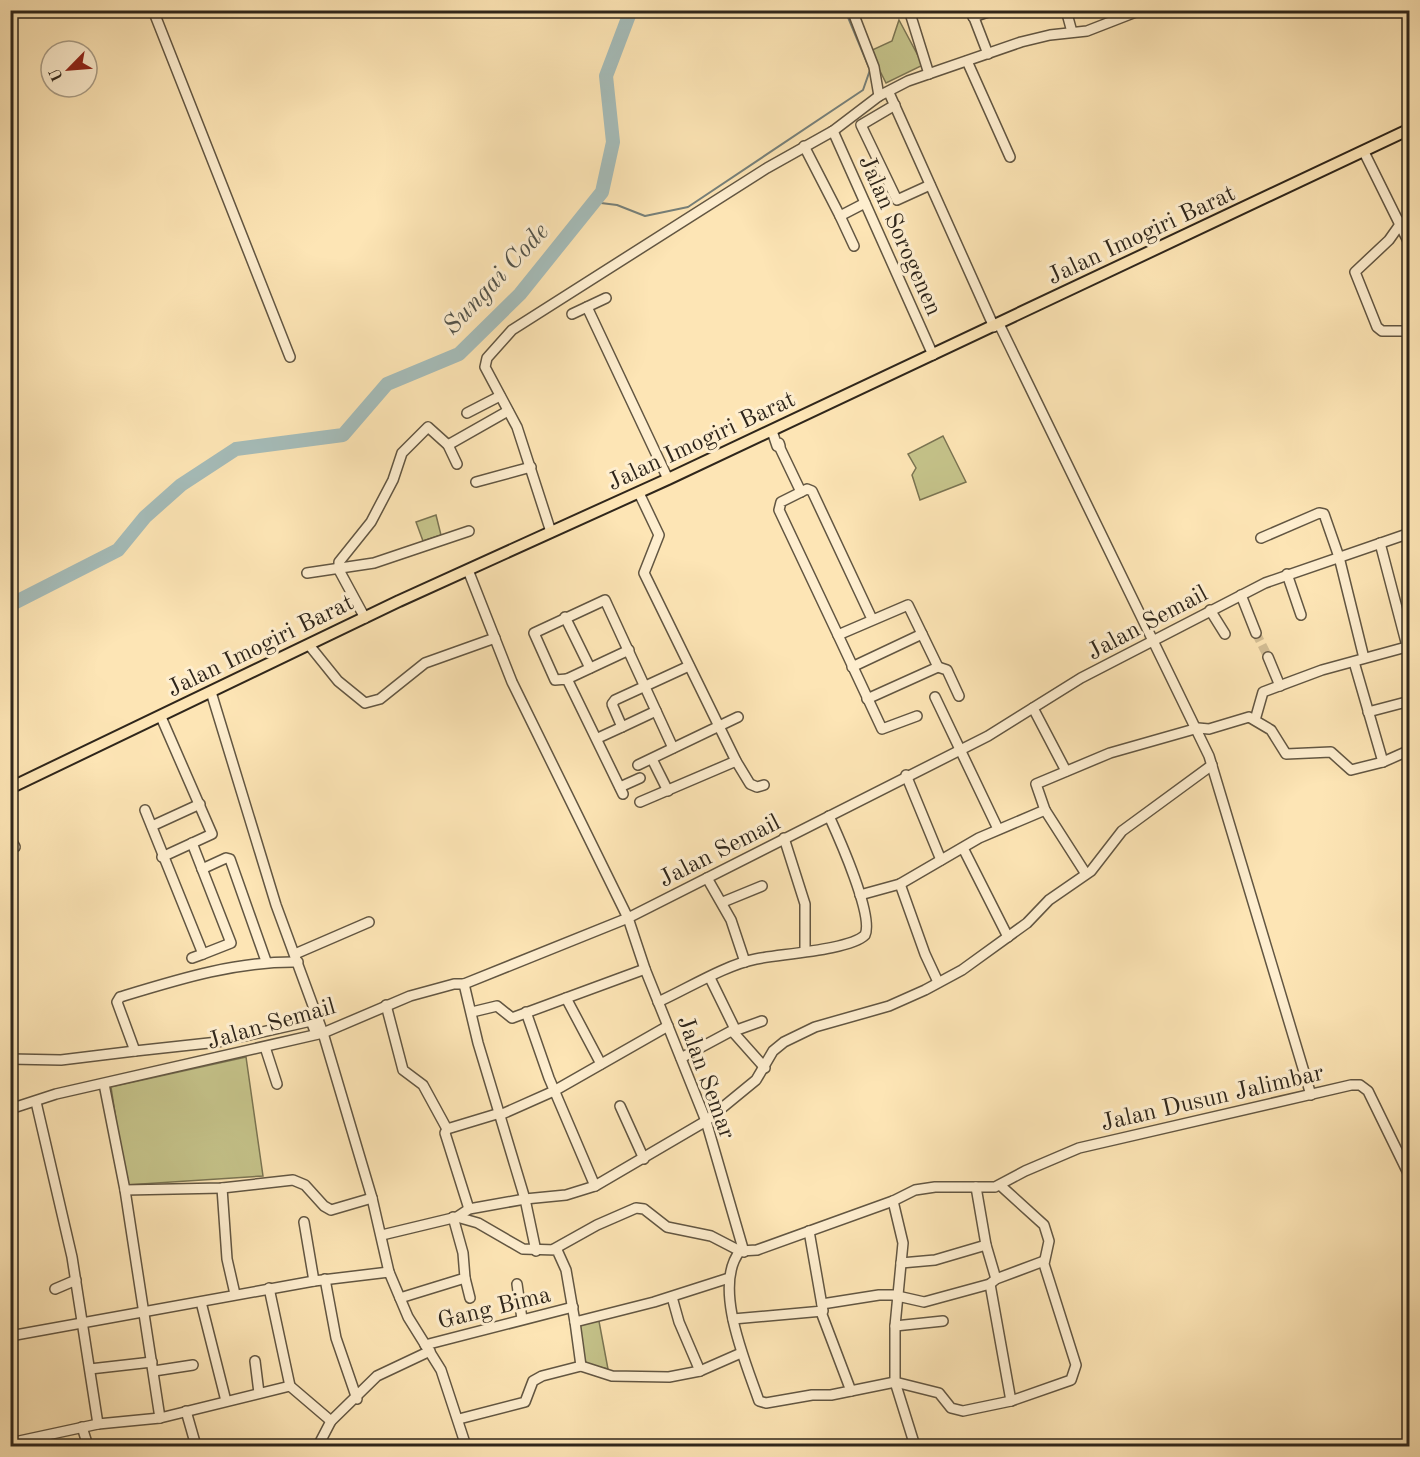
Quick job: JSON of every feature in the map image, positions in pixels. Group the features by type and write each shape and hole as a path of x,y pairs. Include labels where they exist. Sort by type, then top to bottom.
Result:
{"main road":[{"name":"Jalan Imogiri Barat","path":"10,788 365,618 772,431 1410,129"}],"street":[{"path":"10,15 20,10"},
{"path":"153,10 290,357"},
{"path":"852,10 874,67 879,96"},
{"path":"909,10 929,74"},
{"path":"987,54 972,14 994,10"},
{"path":"1066,10 1072,32"},
{"path":"552,532 531,467 508,411 486,370 485,361 512,330 554,301 582,288 700,210 804,146 833,132 879,96 929,74 987,54 1050,34 1087,31 1141,10"},
{"path":"967,61 1010,157"},
{"path":"890,95 996,326 1198,728 1212,765 1311,1095"},
{"path":"895,105 861,125 897,200 930,185"},
{"name":"Jalan Sorogenen","path":"833,132 933,355"},
{"path":"804,146 854,246"},
{"path":"1364,152 1405,220 1410,246"},
{"path":"840,216 865,203"},
{"path":"1405,220 1389,240 1355,272 1377,327 1382,331 1410,331"},
{"path":"572,314 606,298"},
{"path":"587,307 668,479"},
{"path":"467,412 500,396"},
{"path":"448,446 508,411"},
{"path":"365,618 339,570 339,562 371,522 393,480 402,453 426,428 448,446 457,464"},
{"path":"772,431 801,492"},
{"path":"476,482 531,467"},
{"path":"872,619 812,491 807,489 781,502 779,510 882,729 917,716"},
{"path":"639,493 659,536 645,573 736,761 750,784 756,787 764,785"},
{"path":"1261,538 1323,513 1339,557 1364,658"},
{"path":"307,573 374,563 469,531"},
{"name":"Jalan Semail","path":"10,1109 56,1094 319,1034 386,1005 421,993 464,984 530,960 628,918 960,749 1081,678 1210,610 1287,574 1410,533"},
{"path":"1256,720 1260,694 1364,658 1408,646 1380,543"},
{"name":"Jalan Semar","path":"468,570 512,682 628,918 645,969 706,1121 742,1251"},
{"path":"1287,574 1301,615"},
{"path":"1241,595 1256,633"},
{"path":"629,650 567,679 556,681 533,633 605,600 629,650 673,748"},
{"path":"838,635 908,605 938,667"},
{"path":"1210,610 1225,634"},
{"path":"565,617 590,668"},
{"path":"852,667 922,634"},
{"path":"309,645 338,681 365,704 380,699 425,663 495,638"},
{"path":"1268,657 1280,686"},
{"path":"1354,662 1383,762"},
{"path":"622,727 612,702 689,666"},
{"path":"867,699 938,667 947,670 959,696"},
{"path":"567,679 598,738 621,790 640,778"},
{"path":"211,692 273,894 296,958 372,1198 389,1272 400,1298 441,1370 466,1446"},
{"path":"935,698 998,829"},
{"path":"1368,712 1410,701"},
{"path":"1033,708 1066,771"},
{"path":"598,738 656,711"},
{"path":"160,717 212,834 162,858"},
{"path":"638,765 738,717"},
{"path":"1086,874 1045,810 1035,784 1110,753 1198,728 1209,729 1244,717 1256,720 1271,730 1286,754 1332,752 1351,770 1383,762 1410,750"},
{"path":"652,759 668,791"},
{"path":"640,802 736,761"},
{"path":"382,1235 525,1199 566,1195 595,1186 644,1159 706,1121 756,1080 765,1068 772,1051 784,1042 815,1026 889,1006 962,969 1008,937 1049,900 1095,868 1122,831 1212,765"},
{"path":"906,776 941,860"},
{"path":"152,825 200,804"},
{"path":"145,810 162,858 203,954"},
{"path":"860,895 900,884 998,829 1045,810"},
{"path":"658,1002 745,962 856,942 865,935 867,926 860,895 829,816"},
{"path":"784,838 805,904 805,950"},
{"path":"192,843 231,943 192,958"},
{"path":"963,848 1008,937"},
{"path":"202,870 226,858 230,859 266,961"},
{"path":"707,878 723,902 745,962"},
{"path":"900,884 925,954 938,982"},
{"path":"723,902 762,886"},
{"path":"135,1051 117,1002 119,998 195,974 296,958 369,922"},
{"path":"472,1012 496,1006 512,1018 645,969"},
{"path":"710,978 735,1028 733,1031"},
{"path":"464,984 478,1043 525,1199 536,1251"},
{"path":"566,998 601,1064"},
{"path":"386,1005 404,1070 423,1084 447,1129 446,1142 461,1214 465,1278 470,1298"},
{"path":"526,1012 554,1090 595,1186"},
{"path":"10,1059 61,1060 218,1042 271,1032 311,1021 319,1034"},
{"path":"681,1058 733,1031 762,1021"},
{"path":"447,1129 500,1114 554,1090 668,1026"},
{"path":"733,1031 765,1068"},
{"path":"271,1032 269,1046 277,1084"},
{"path":"218,1042 220,1058"},
{"path":"104,1084 124,1190 160,1418"},
{"name":"Jalan Dusun Jalimbar","path":"742,1251 751,1252 893,1201 915,1190 935,1187 1001,1186 1025,1171 1079,1148 1351,1085 1366,1088 1410,1177"},
{"path":"36,1102 76,1280 98,1424"},
{"path":"620,1106 644,1159"},
{"path":"124,1190 222,1188 281,1181 300,1182 331,1210 372,1198"},
{"path":"461,1214 523,1249 536,1251 554,1249 597,1225 636,1208 644,1209 667,1227 711,1236 742,1251 730,1268 733,1319 741,1353 762,1403 851,1391 895,1382 939,1393 956,1410 1011,1401 1065,1385 1075,1374 1076,1365 1044,1261 1049,1241 1044,1225 1001,1186"},
{"path":"976,1187 1011,1401"},
{"path":"222,1188 227,1259 235,1294"},
{"path":"893,1201 903,1243 896,1326 895,1382 915,1446"},
{"path":"304,1222 314,1281"},
{"path":"809,1231 822,1308 851,1391"},
{"path":"902,1263 935,1260 986,1245"},
{"path":"554,1249 563,1261 573,1307 581,1366"},
{"path":"733,1319 822,1308 879,1295 924,1302 993,1282 1044,1261"},
{"path":"10,1336 269,1288 389,1272"},
{"path":"400,1298 465,1278"},
{"path":"575,1322 672,1297 729,1278"},
{"path":"325,1279 336,1338 357,1399"},
{"path":"55,1289 76,1280"},
{"path":"517,1284 522,1319"},
{"path":"269,1288 290,1386 331,1421 318,1446"},
{"path":"672,1297 679,1322 700,1371"},
{"path":"201,1302 226,1401"},
{"name":"Gang Bima","path":"331,1421 357,1399 377,1376 428,1348 522,1319 573,1307"},
{"path":"896,1326 944,1321"},
{"path":"459,1419 523,1403 531,1383 537,1378 581,1366 623,1377 669,1377 700,1371 741,1353"},
{"path":"255,1361 259,1393"},
{"path":"90,1370 193,1365"},
{"path":"10,1443 98,1424 160,1418 290,1386"},
{"path":"186,1411 196,1446"},
{"path":"82,1427 88,1446"}],"shaded area":[{"path":"899,20 923,65 886,83 870,51 892,41"},
{"path":"943,436 966,482 920,500 912,475 916,468 908,454"},
{"path":"436,515 441,535 423,541 416,522"},
{"path":"246,1057 263,1176 126,1185 111,1087"},
{"path":"598,1316 608,1369 583,1363 577,1323"}],"waterway":[{"name":"Sungai Code","path":"10,605 118,550 145,517 181,485 236,449 343,435 387,384 459,354 520,294 602,192 613,142 606,76 631,10"},
{"path":"593,202 617,205 645,216 688,207 863,90 870,70 845,10"}],"tunnel":[{"path":"1256,633 1268,657"}]}
